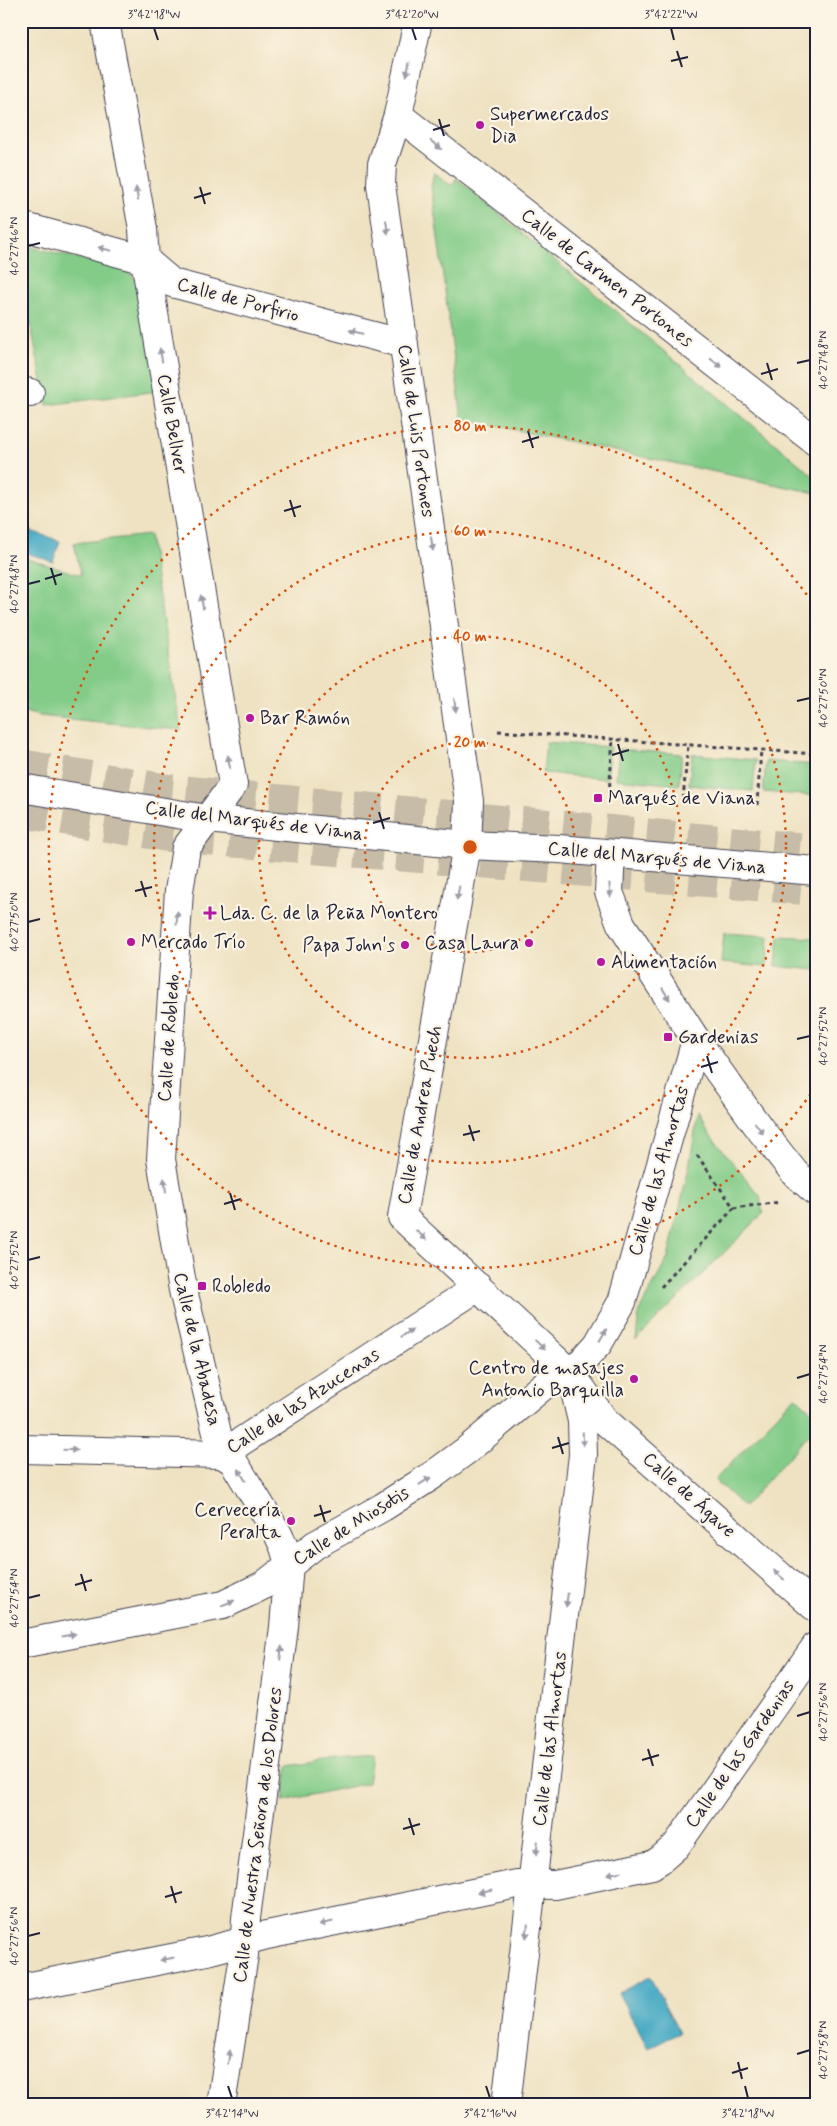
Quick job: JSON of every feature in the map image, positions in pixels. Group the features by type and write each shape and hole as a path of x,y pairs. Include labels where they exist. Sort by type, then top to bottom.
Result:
{"street":[{"name":"Calle Bellver","path":"105,21 143,229 145,260 233,785 207,818"},
{"name":"Calle de Luis Portones","path":"418,21 398,114 382,164 381,185 469,801 467,845"},
{"name":"Calle de Carmen Portones","path":"398,114 816,442"},
{"name":"Calle de Porfirio","path":"21,226 145,260 172,283 404,344"},
{"name":"Calle del Marqués de Viana","path":"21,788 207,818 467,845 611,854 816,871"},
{"name":"Calle de Robledo","path":"172,1233 161,1159 179,891 186,848 207,818"},
{"name":"Calle de Andrea Puech","path":"467,845 402,1217 571,1374"},
{"path":"611,854 608,892 621,924 696,1040 771,1143 794,1172 816,1192"},
{"name":"Calle de las Almortas","path":"622,1302 696,1040"},
{"name":"Calle de la Abadesa","path":"172,1233 183,1290 222,1454"},
{"name":"Calle de las Azucenas","path":"21,1449 222,1454 478,1287"},
{"name":"Calle de Miosotis","path":"21,1644 223,1606 264,1585 315,1545 383,1507 433,1475 467,1450 544,1386 571,1374 598,1344 622,1302"},
{"name":"Calle de las Almortas","path":"506,2105 584,1455 582,1421 571,1374"},
{"name":"Calle de Ágave","path":"571,1374 604,1420 816,1608"},
{"path":"222,1454 233,1461 278,1534 284,1546 289,1564"},
{"name":"Calle de Nuestra Señora de los Dolores","path":"221,2105 244,1956 284,1627 289,1564"},
{"name":"Calle de las Gardenias","path":"533,1883 555,1885 642,1868 660,1860 676,1846 816,1646"},
{"path":"21,1988 207,1952 245,1941 516,1884 533,1883"}],"path":[{"path":"498,731 816,754"},
{"path":"609,794 614,739"},
{"path":"683,799 688,745"},
{"path":"757,805 762,750"},
{"path":"695,1152 734,1208"},
{"path":"659,1289 734,1208 785,1202"}],"green space":[{"path":"434,172 450,185 454,183 456,178 816,478 816,493 462,419 431,186"},
{"path":"21,244 127,271 138,282 158,391 47,405 21,278"},
{"path":"149,535 181,730 39,716 21,711 21,557 81,575 74,543"},
{"path":"546,742 610,747 607,779 543,773"},
{"path":"619,749 682,754 679,785 616,779"},
{"path":"692,754 756,760 753,791 689,785"},
{"path":"766,761 816,765 816,796 763,792"},
{"path":"724,933 769,936 767,967 721,963"},
{"path":"779,936 816,938 816,970 776,966"},
{"path":"698,1115 707,1131 760,1196 763,1214 636,1340 639,1311 668,1258 689,1167"},
{"path":"795,1396 816,1415 816,1426 744,1507 715,1480"},
{"path":"372,1756 368,1783 283,1801 288,1766"}],"water":[{"path":"25,529 60,541 53,562 21,551 21,540"},
{"path":"650,1977 679,2032 648,2048 618,1993"}],"tunnel":[{"path":"21,763 168,788 816,848"},
{"path":"21,814 168,838 816,892"}],"place":[{"name":"Supermercados Dia","path":"480,125"},
{"name":"Bar Ramón","path":"250,718"},
{"name":"Marqués de Viana","path":"598,798"},
{"name":"Lda. C. de la Peña Montero","path":"210,913"},
{"name":"Mercado Trío","path":"131,942"},
{"name":"Casa Laura","path":"529,943"},
{"name":"Papa John's","path":"405,945"},
{"name":"Alimentación","path":"601,962"},
{"name":"Gardenias","path":"668,1037"},
{"name":"Robledo","path":"202,1286"},
{"name":"Centro de masajes Antonio Barquilla","path":"634,1379"},
{"name":"Cervecería Peralta","path":"291,1521"}]}
